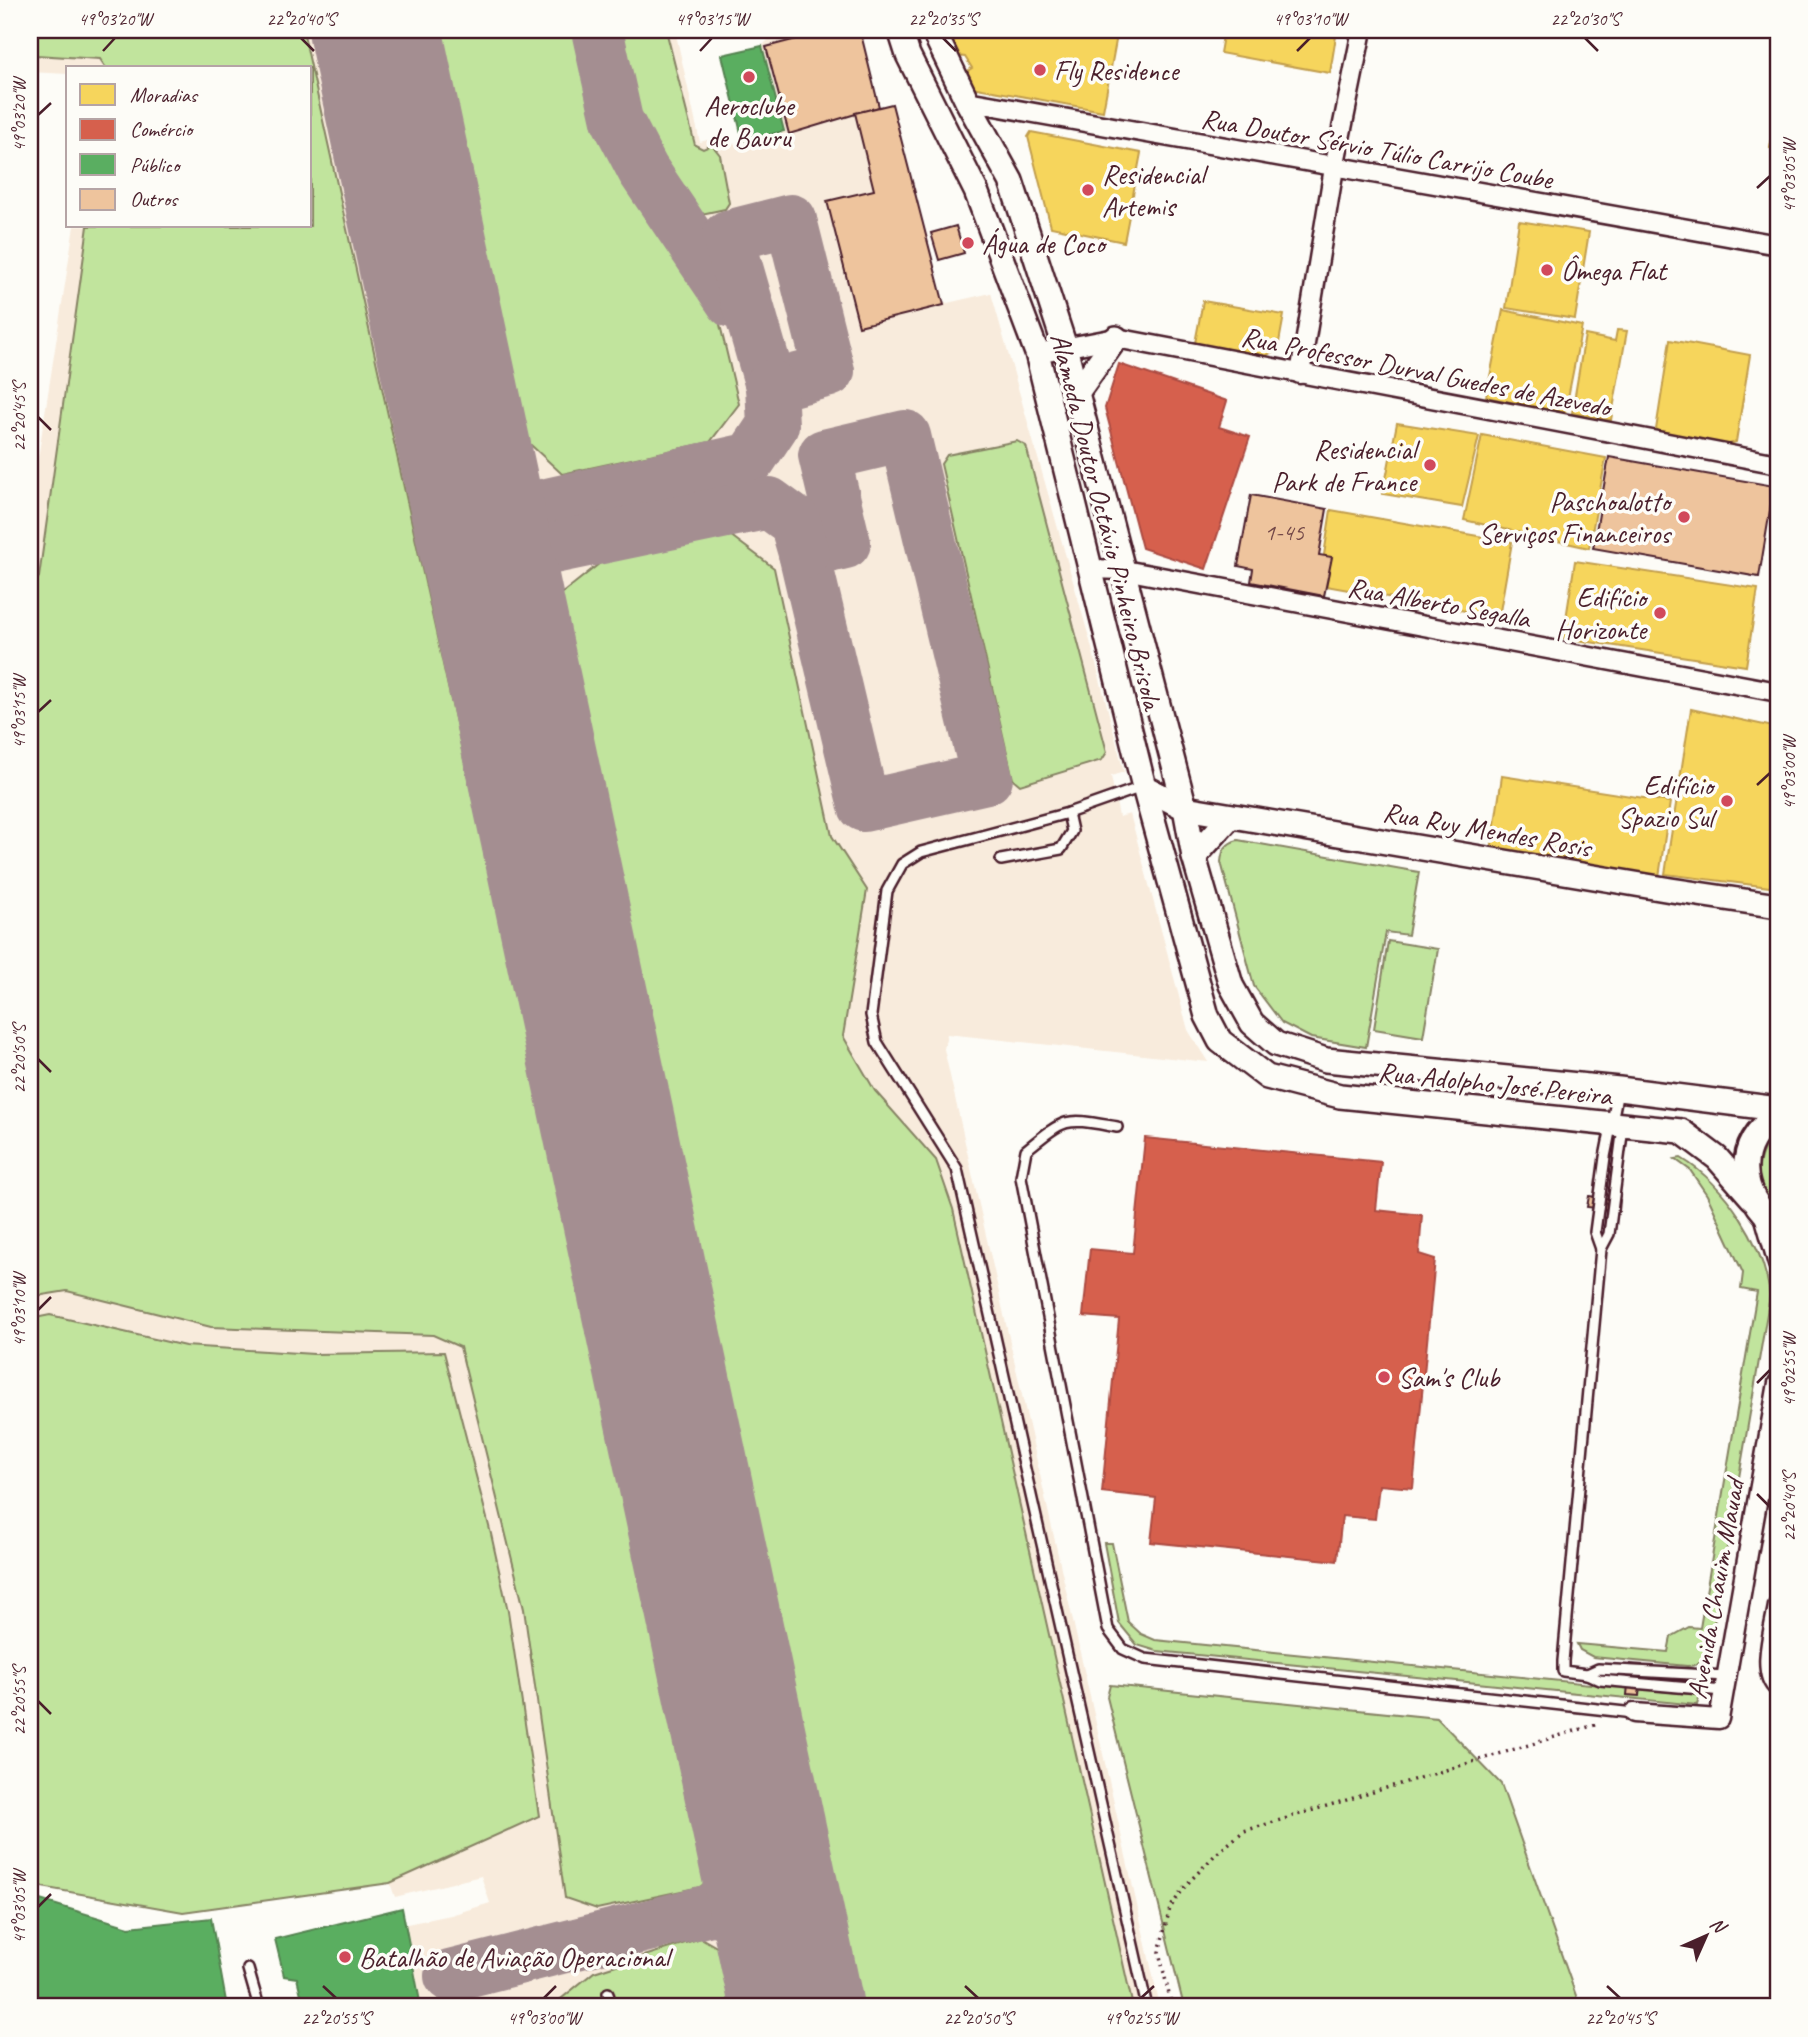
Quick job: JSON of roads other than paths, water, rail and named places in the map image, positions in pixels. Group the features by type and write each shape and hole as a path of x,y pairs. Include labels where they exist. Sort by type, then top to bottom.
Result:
{"street":[{"name":"Alameda Doutor Octávio Pinheiro Brisola","path":"900,30 908,55 976,191 1037,353 1144,787 1207,1016 1220,1041"},
{"name":"Alameda Doutor Octávio Pinheiro Brisola","path":"933,30 967,101 1011,181 1065,347 1185,807 1194,857 1231,985 1252,1023"},
{"path":"1300,374 1334,167 1362,30"},
{"name":"Rua Doutor Sérvio Túlio Carrijo Coube","path":"967,101 1778,245"},
{"path":"976,191 997,190 1011,181"},
{"path":"1076,394 1116,338"},
{"name":"Rua Professor Durval Guedes de Azevedo","path":"1037,353 1116,338 1778,464"},
{"name":"Rua Alberto Segalla","path":"1090,569 1124,570 1778,692"},
{"name":"Rua Ruy Mendes Rosis","path":"1144,787 1185,807 1231,816 1778,906"},
{"path":"1194,857 1231,816"},
{"name":"Rua Adolpho José Pereira","path":"1252,1023 1276,1044 1326,1060 1619,1089 1778,1109"},
{"name":"Rua Adolpho José Pereira","path":"1220,1041 1266,1077 1340,1096 1681,1131 1717,1158 1765,1213"},
{"path":"1778,1115 1768,1121 1754,1137 1746,1157 1746,1178 1765,1213 1778,1264"},
{"name":"Avenida Chauim Mauad","path":"1634,1713 1719,1719 1778,1383"},
{"path":"1776,1685 1768,1664 1778,1606"}],"lane":[{"path":"1144,787 1068,813 921,852 902,864 887,891 871,1015 877,1042 957,1169 1147,2007"},
{"path":"1001,860 1061,849 1072,831 1068,813"},
{"path":"1619,1089 1609,1234 1601,1249 1563,1671 1587,1674 1601,1680 1725,1684"},
{"path":"1117,1127 1074,1119 1057,1125 1026,1150 1021,1177 1108,1629 1123,1648 1144,1659 1634,1713"},
{"path":"1601,1249 1595,1232 1617,1126"},
{"path":"1587,1674 1598,1669 1725,1684"},
{"path":"248,1969 259,2007"},
{"path":"608,1993 611,2007"}],"place":[{"name":"Fly Residence","path":"1040,70"},
{"name":"Aeroclube de Bauru","path":"749,77"},
{"name":"Residencial Artemis","path":"1088,190"},
{"name":"Água de Coco","path":"968,243"},
{"name":"Ômega Flat","path":"1547,270"},
{"name":"Residencial Park de France","path":"1430,465"},
{"name":"Paschoalotto Serviços Financeiros","path":"1684,517"},
{"name":"Edifício Horizonte","path":"1660,613"},
{"name":"Edifício Spazio Sul","path":"1727,801"},
{"name":"Sam's Club","path":"1384,1377"},
{"name":"Batalhão de Aviação Operacional","path":"345,1957"}]}
